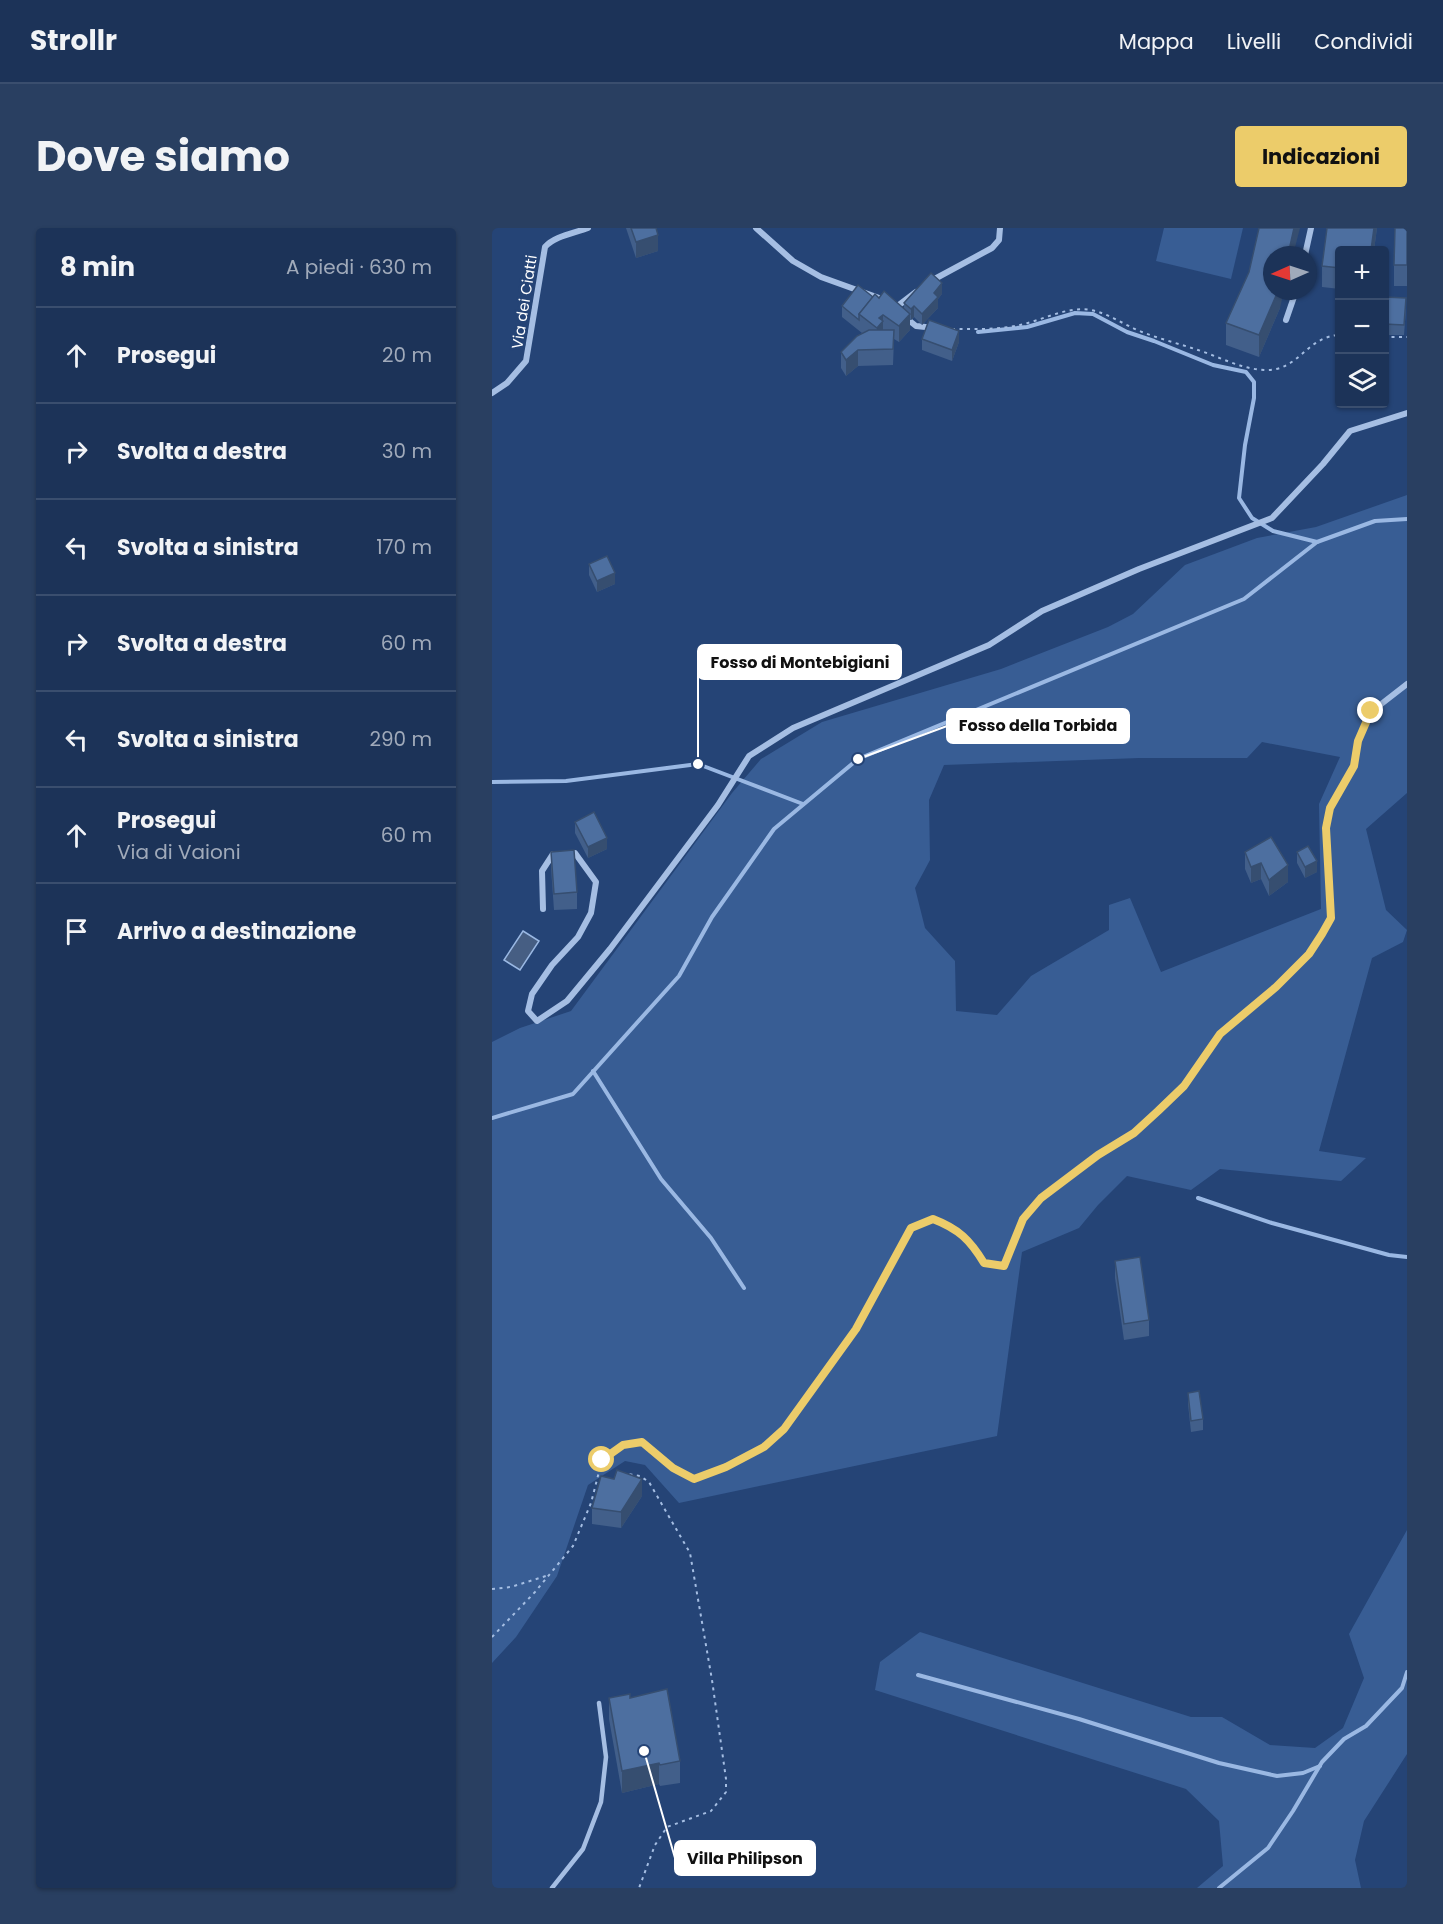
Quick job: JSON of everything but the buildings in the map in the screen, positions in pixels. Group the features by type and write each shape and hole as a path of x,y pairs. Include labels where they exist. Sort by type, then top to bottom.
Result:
{"street":[{"name":"Via dei Ciatti","path":"492,393 512,378 526,361 545,247 548,243 588,228"},
{"path":"756,228 793,261 820,277 879,297 916,326 952,329"},
{"path":"895,308 932,280 992,248 999,240 1000,228"},
{"path":"1307,246 1311,228"},
{"path":"1287,320 1293,300"},
{"path":"543,909 542,871 554,854 575,853 596,882 591,913 578,937 552,965 532,994 528,1011 537,1021 567,1001 610,949 718,805 749,756 793,728 989,645 1042,611 1139,569 1272,518 1350,431 1407,413"},
{"path":"1134,1133 1184,1086 1220,1034 1284,979 1309,954 1322,934 1331,918 1326,828 1330,808 1354,766 1358,741 1371,711 1407,684"}],"lane":[{"path":"552,1888 583,1849 601,1802 606,1757 599,1703"}],"path":[{"path":"952,329 1002,328 1084,309 1101,312 1141,332 1251,368 1264,370 1283,368 1294,362 1320,339 1335,335"},
{"path":"1389,337 1407,337"},
{"path":"492,1637 573,1546 591,1503 602,1460 623,1445 642,1442 673,1468 694,1479 726,1467 764,1447 784,1429 836,1360 856,1329 911,1228 933,1219 950,1226 972,1243 984,1263 1004,1266 1023,1219 1041,1198 1098,1155 1134,1133"},
{"path":"616,1474 632,1474 649,1482 690,1553 726,1779 726,1792 711,1811 668,1827 655,1845 639,1888"},
{"path":"591,1503 597,1494"},
{"path":"492,1589 511,1587 549,1575"}],"shaded area":[{"path":"1164,228 1243,228 1231,279 1156,261"},
{"path":"1407,495 1407,793 1366,829 1386,910 1407,930 1403,942 1372,958 1319,1151 1366,1158 1341,1181 1220,1169 1191,1190 1127,1176 1079,1228 1022,1252 997,1436 679,1503 645,1465 625,1461 588,1485 557,1576 516,1637 492,1663 492,1042 520,1028 571,1011 732,793 761,759 822,722 1001,669 1108,627 1133,614 1185,565 1257,538 1316,527","holes":["1262,742 1340,757 1319,804 1321,909 1161,972 1130,898 1109,905 1109,930 1031,976 997,1015 956,1011 955,961 925,928 915,888 930,860 929,800 944,765 1139,758 1247,758"]},
{"path":"523,931 539,941 520,970 504,960"},
{"path":"1407,1530 1407,1754 1364,1821 1355,1860 1361,1888 1197,1888 1223,1866 1219,1821 1186,1789 875,1690 880,1662 920,1632 1191,1717 1222,1717 1270,1745 1315,1748 1343,1728 1364,1678 1349,1634"}],"waterway":[{"path":"978,332 1027,327 1075,313 1093,314 1127,332 1213,365 1246,372 1254,382 1254,398 1245,445 1239,498 1252,518 1273,531 1317,542"},
{"path":"492,1118 573,1094 679,976 712,917 774,829 858,759 1244,599 1317,542 1375,521 1407,519"},
{"path":"492,782 566,781 698,764 803,804"},
{"path":"593,1071 661,1179 711,1238 744,1288"},
{"path":"1198,1198 1272,1223 1389,1255 1407,1257"},
{"path":"1219,1888 1268,1848 1322,1762 1344,1739 1366,1726 1402,1688 1407,1672"},
{"path":"918,1675 1079,1719 1219,1763 1277,1776 1303,1773 1320,1766"}],"place":[{"name":"Fosso della Torbida","path":"858,759"},
{"name":"Fosso di Montebigiani","path":"698,764"},
{"name":"Villa Philipson","path":"644,1751"}],"route":[{"path":"602,1460 623,1445 642,1442 673,1468 694,1479 726,1467 764,1447 784,1429 836,1360 856,1329 911,1228 933,1219 950,1226 972,1243 984,1263 1004,1266 1023,1219 1041,1198 1098,1155 1134,1133 1184,1086 1220,1034 1276,987 1309,954 1331,918 1326,828 1330,808 1354,766 1358,741 1371,711"}]}
